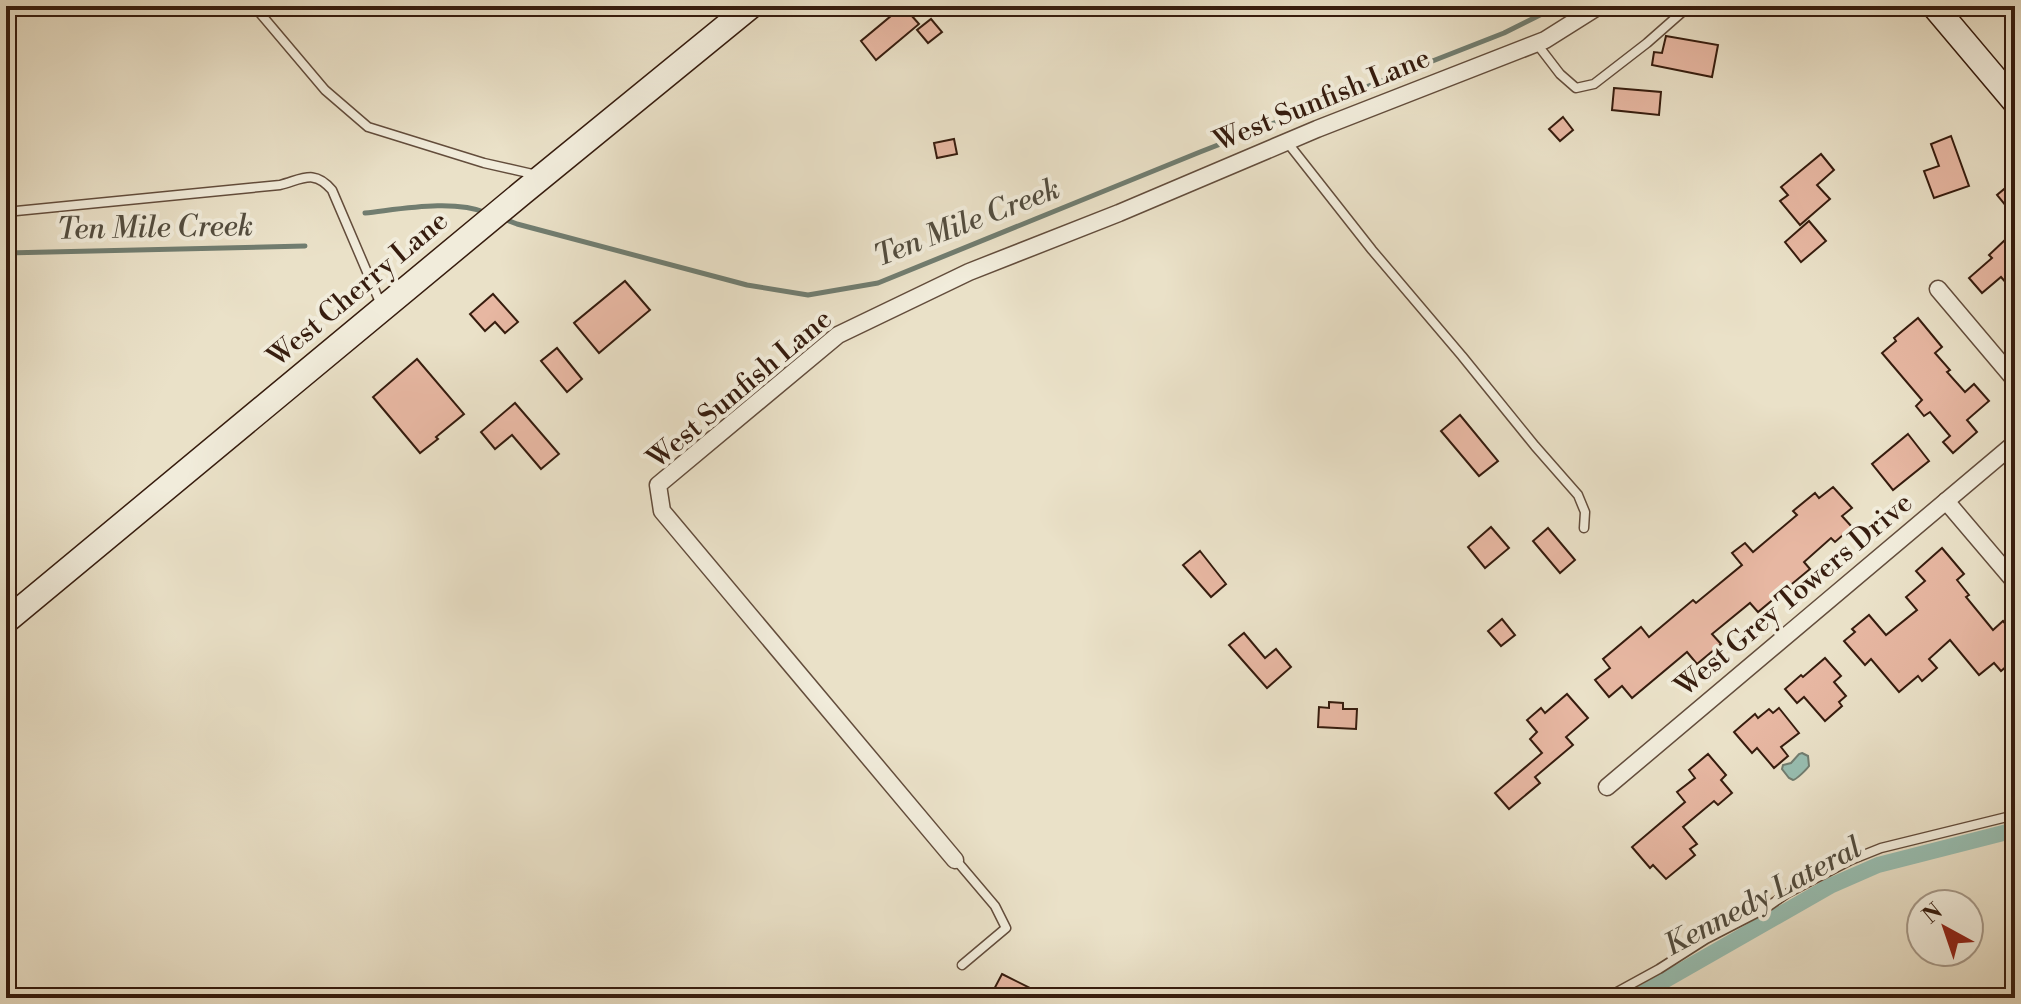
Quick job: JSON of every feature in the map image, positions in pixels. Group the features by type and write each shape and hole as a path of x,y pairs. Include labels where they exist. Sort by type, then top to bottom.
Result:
{"main road":[{"name":"West Cherry Lane","path":"6,621 751,6"},
{"path":"1934,6 2010,86"}],"street":[{"name":"West Sunfish Lane","path":"955,860 662,511 658,485 838,335 969,272 1119,213 1287,141 1545,40 1599,6"},
{"path":"1938,289 2015,380"},
{"name":"West Grey Towers Drive","path":"1607,787 2015,443"},
{"path":"1946,501 2015,582"}],"lane":[{"path":"254,6 325,90 368,127 470,159 542,176"},
{"path":"1536,43 1560,74 1576,88 1594,84 1689,6"},
{"path":"1287,141 1372,250 1578,495 1585,512 1584,528"},
{"path":"6,212 280,185 314,176 324,180 332,190 382,308"},
{"path":"1606,998 1851,860 1881,848 2015,815"},
{"path":"955,860 995,906 1006,928 962,965"}],"water":[{"path":"1802,753 1808,756 1809,766 1793,780 1782,769 1783,765 1791,763"}],"building":[{"path":"903,6 919,24 876,60 861,41"},
{"path":"931,19 942,32 928,43 917,30"},
{"path":"1666,36 1718,45 1712,77 1652,65 1654,52 1662,53"},
{"path":"1614,88 1661,92 1659,115 1612,110"},
{"path":"1563,117 1573,130 1560,141 1549,129"},
{"path":"1951,136 1969,186 1934,198 1924,171 1939,166 1931,144"},
{"path":"954,139 957,154 937,158 934,143"},
{"path":"1821,154 1834,170 1817,185 1830,199 1800,225 1780,201 1788,195 1781,187"},
{"path":"2015,180 2015,217 1997,195"},
{"path":"1809,221 1826,241 1801,262 1785,242"},
{"path":"2006,239 2015,250 2015,293 2001,277 1982,293 1969,278 1992,258 1989,255"},
{"path":"625,281 650,310 599,353 574,323"},
{"path":"493,294 518,322 505,333 495,322 485,331 470,314"},
{"path":"1918,318 1942,347 1935,353 1950,370 1947,372 1965,392 1974,384 1989,401 1967,420 1977,432 1953,453 1943,442 1950,436 1930,412 1924,416 1916,406 1922,400 1882,353"},
{"path":"557,348 582,379 567,392 541,361"},
{"path":"417,359 464,414 420,453 373,397"},
{"path":"515,403 559,454 541,469 512,435 495,449 481,432"},
{"path":"1460,415 1498,461 1479,476 1441,431"},
{"path":"1908,434 1929,461 1893,490 1872,464"},
{"path":"1833,487 1852,508 1842,516 1852,527 1835,542 1831,538 1804,562 1810,569 1758,612 1750,603 1712,634 1721,644 1697,664 1687,652 1632,698 1622,686 1609,697 1595,680 1610,668 1603,659 1641,627 1649,637 1693,600 1696,603 1742,565 1732,553 1745,543 1753,552 1797,515 1793,511 1815,493 1819,498"},
{"path":"1491,527 1509,548 1485,568 1468,547"},
{"path":"1548,528 1575,560 1560,573 1533,541"},
{"path":"1942,548 1964,574 1957,580 1969,595 1966,597 1993,630 2003,621 2015,635 2015,659 2001,671 1994,663 1979,675 1950,640 1929,659 1937,668 1922,681 1918,676 1899,692 1871,659 1865,665 1844,641 1855,632 1852,629 1869,615 1886,635 1917,610 1906,597 1925,581 1916,571"},
{"path":"1200,551 1226,584 1211,597 1183,565"},
{"path":"1502,619 1515,635 1501,646 1488,631"},
{"path":"1244,633 1265,658 1276,649 1291,667 1267,688 1229,645"},
{"path":"1825,658 1841,676 1834,682 1846,696 1839,702 1842,706 1825,721 1804,697 1797,703 1785,689"},
{"path":"1567,694 1588,718 1566,737 1573,745 1535,777 1540,783 1509,809 1495,793 1542,753 1530,739 1537,732 1527,720 1541,708 1545,713"},
{"path":"1329,702 1343,703 1343,709 1357,709 1356,729 1318,727 1319,707 1329,708"},
{"path":"1779,708 1799,733 1781,747 1788,756 1774,768 1757,748 1752,753 1734,732 1755,714 1758,718 1769,709 1773,713"},
{"path":"1708,754 1726,775 1721,780 1732,793 1718,805 1714,801 1683,827 1697,844 1690,849 1695,855 1666,879 1653,865 1650,868 1632,847 1685,802 1677,792 1695,778 1689,770"},
{"path":"1002,974 1050,998 1001,998 992,993"}],"waterway":[{"name":"Ten Mile Creek","path":"504,219 747,285 808,295 878,283 1504,33 1558,6"},
{"name":"Ten Mile Creek","path":"365,213 443,206 487,213"},
{"name":"Ten Mile Creek","path":"6,253 305,246"},
{"name":"Kennedy Lateral","path":"1634,998 1830,886 1878,865 2015,830"}]}
